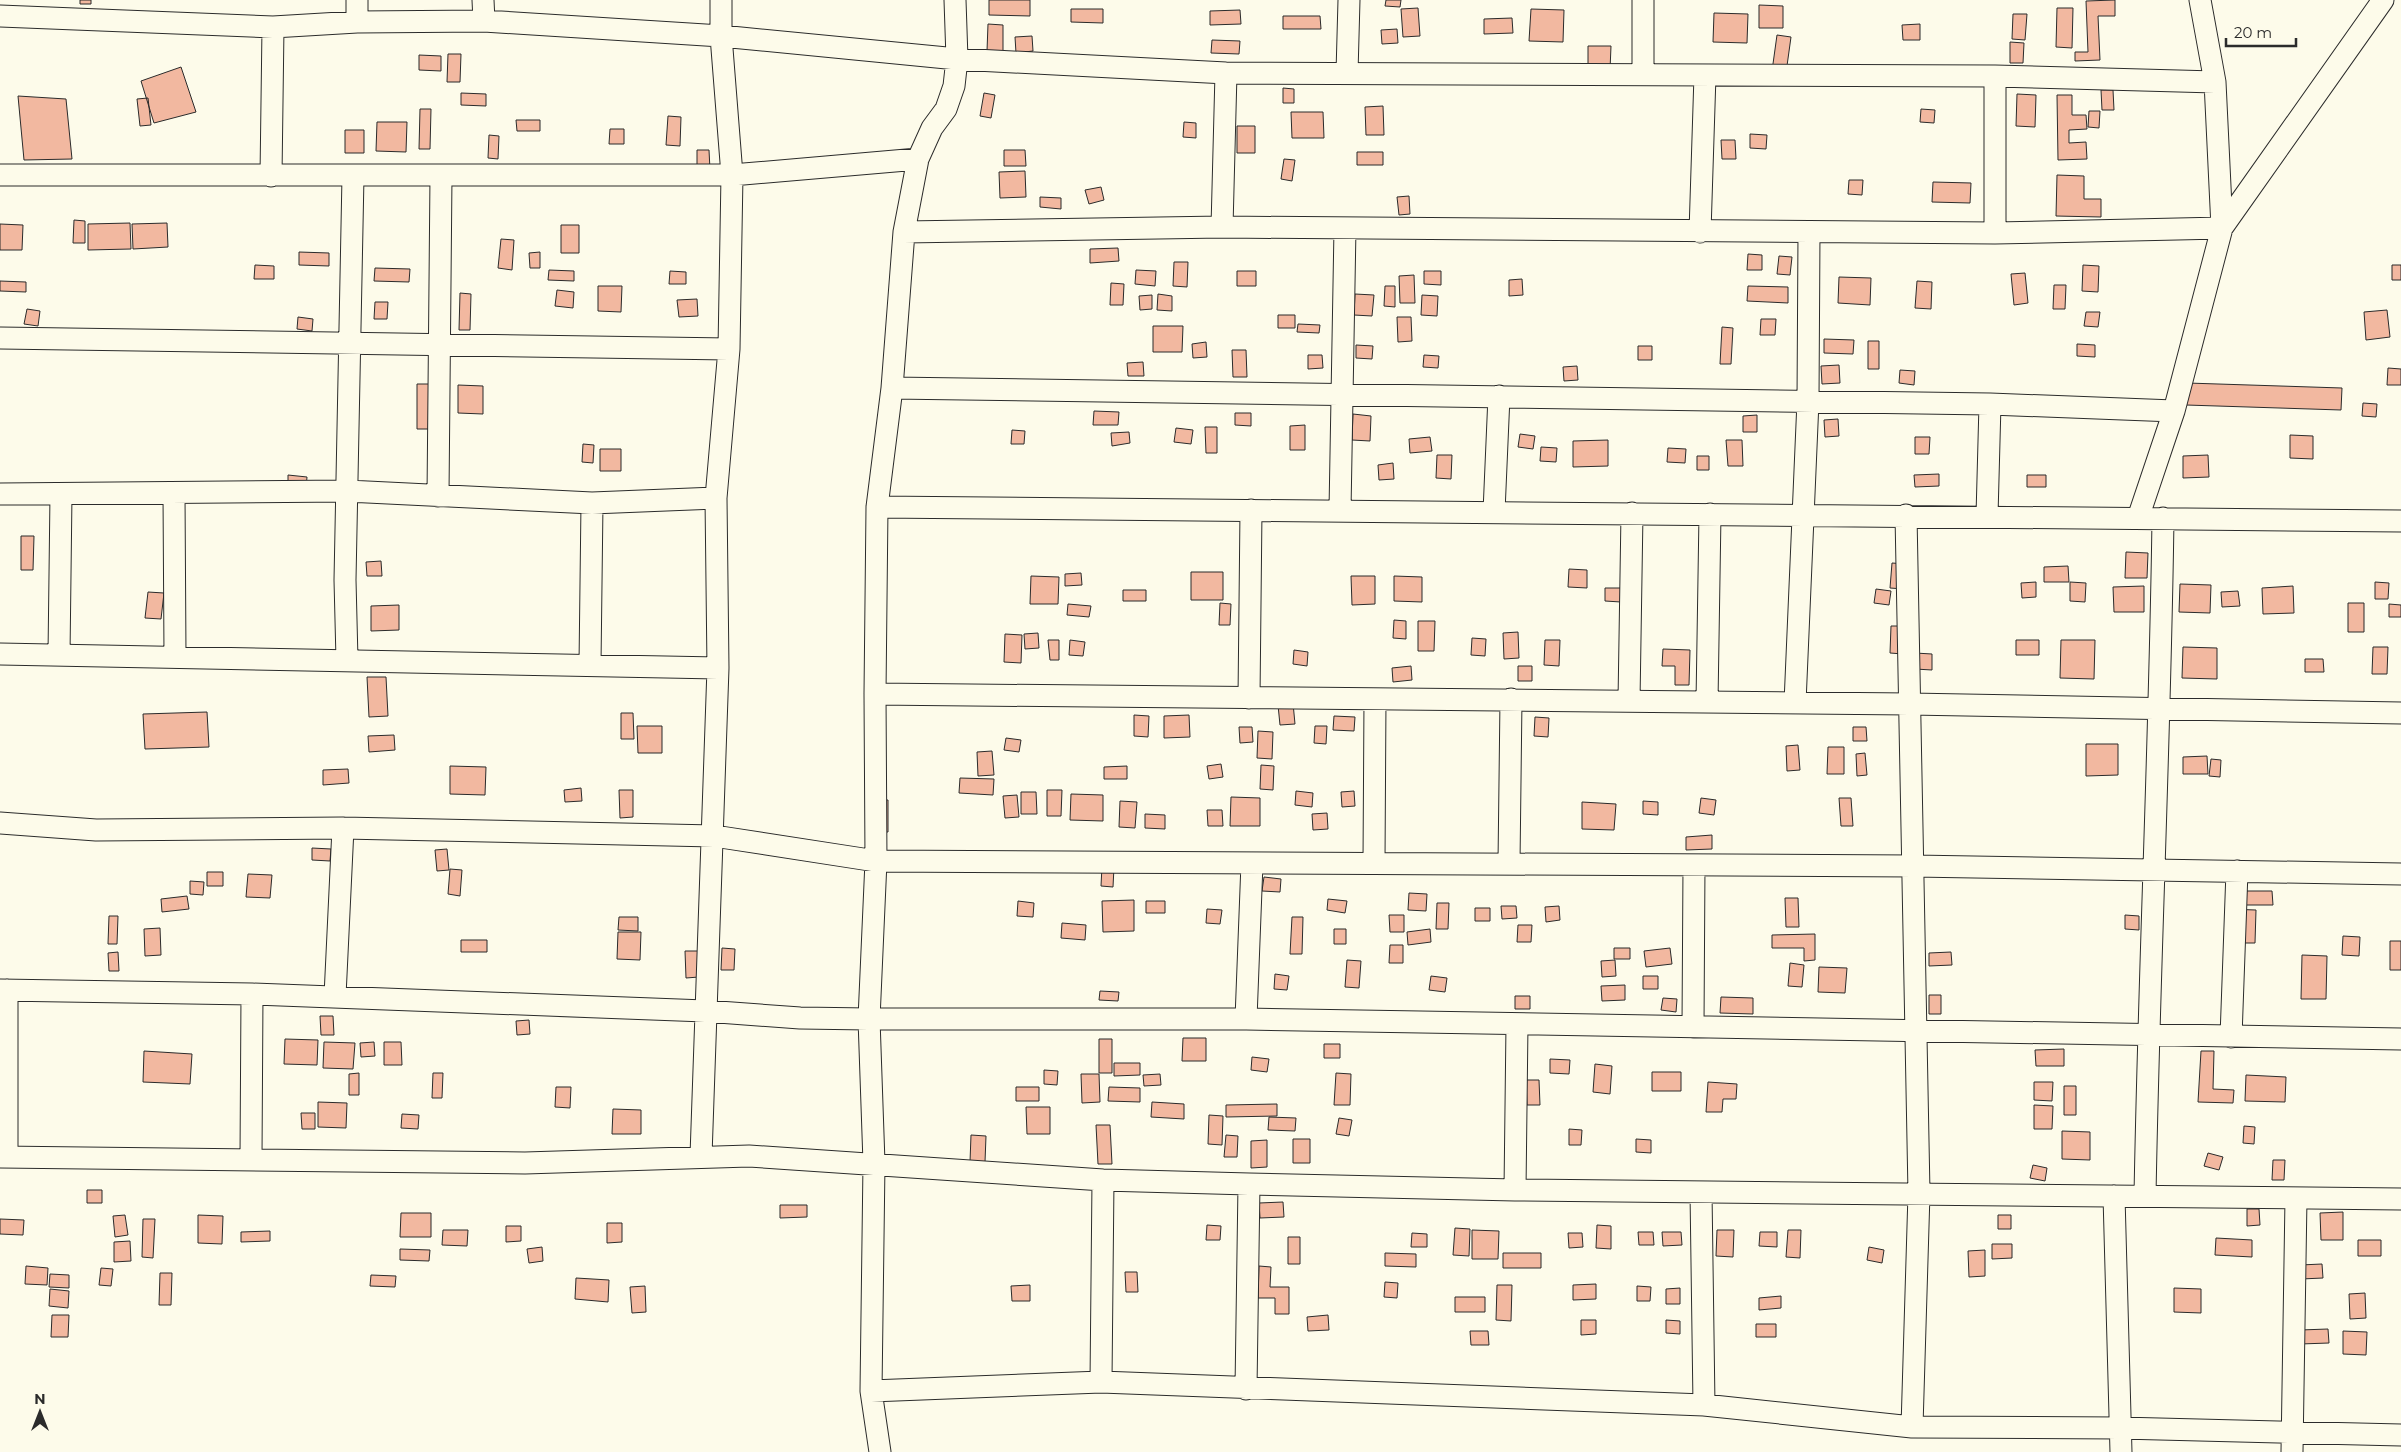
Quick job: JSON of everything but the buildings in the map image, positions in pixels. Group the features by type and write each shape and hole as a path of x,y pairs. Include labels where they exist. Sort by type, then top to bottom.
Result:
{"street":[{"path":"357,0 357,22"},
{"path":"484,0 484,22"},
{"path":"701,1156 705,1010 714,836 718,668 716,498 729,349 732,175 721,0"},
{"path":"880,1452 871,1391 874,1163 869,1019 876,861 877,507 892,388 904,232 918,159 932,128 946,109 954,86 957,59 955,0"},
{"path":"1347,74 1349,0"},
{"path":"1643,0 1643,75"},
{"path":"2138,518 2174,411 2222,228 2215,82 2200,0"},
{"path":"2222,228 2382,0"},
{"path":"0,16 273,26 357,22 484,22 722,36 957,59 1226,73 1995,76 2215,82"},
{"path":"271,176 273,26"},
{"path":"1222,227 1226,73"},
{"path":"1700,232 1705,75"},
{"path":"1994,234 1995,76"},
{"path":"0,175 732,175 918,159"},
{"path":"347,660 347,491 353,176"},
{"path":"438,496 441,176"},
{"path":"904,232 1222,227 1994,234 2222,228"},
{"path":"1340,511 1345,228"},
{"path":"1796,703 1802,514 1808,401 1809,233"},
{"path":"0,338 440,343 729,349"},
{"path":"892,388 1990,404 2174,411"},
{"path":"1494,512 1499,396"},
{"path":"1987,516 1990,404"},
{"path":"0,494 347,491 592,503 716,498"},
{"path":"174,493 175,656"},
{"path":"59,655 61,494"},
{"path":"590,665 592,503"},
{"path":"877,507 2401,520"},
{"path":"1249,698 1250,510"},
{"path":"1629,701 1632,513"},
{"path":"1707,702 1710,514"},
{"path":"1906,515 1919,1193 1912,1427"},
{"path":"2145,1196 2148,1035 2160,708 2163,518"},
{"path":"0,654 718,668"},
{"path":"875,694 1511,699 2401,713"},
{"path":"1374,863 1375,699"},
{"path":"1509,863 1511,699"},
{"path":"0,823 96,830 343,828 714,836 876,861 1694,864 2401,874"},
{"path":"335,996 343,828"},
{"path":"1246,1020 1252,863"},
{"path":"1694,864 1694,1027"},
{"path":"2231,1037 2237,871"},
{"path":"2401,1039 1246,1020 800,1018 705,1010 335,996 4,990 4,1157 525,1163 748,1156 874,1163 1103,1180 1249,1184 1515,1190 1919,1193 2401,1200"},
{"path":"251,1159 252,994"},
{"path":"1515,1190 1517,1024"},
{"path":"1101,1382 1103,1180"},
{"path":"1246,1389 1249,1184"},
{"path":"1701,1192 1704,1405"},
{"path":"2114,1196 2121,1452"},
{"path":"2292,1442 2296,1198"},
{"path":"871,1391 1101,1382 1704,1405 1912,1427 2120,1428 2292,1442 2401,1435"}]}
